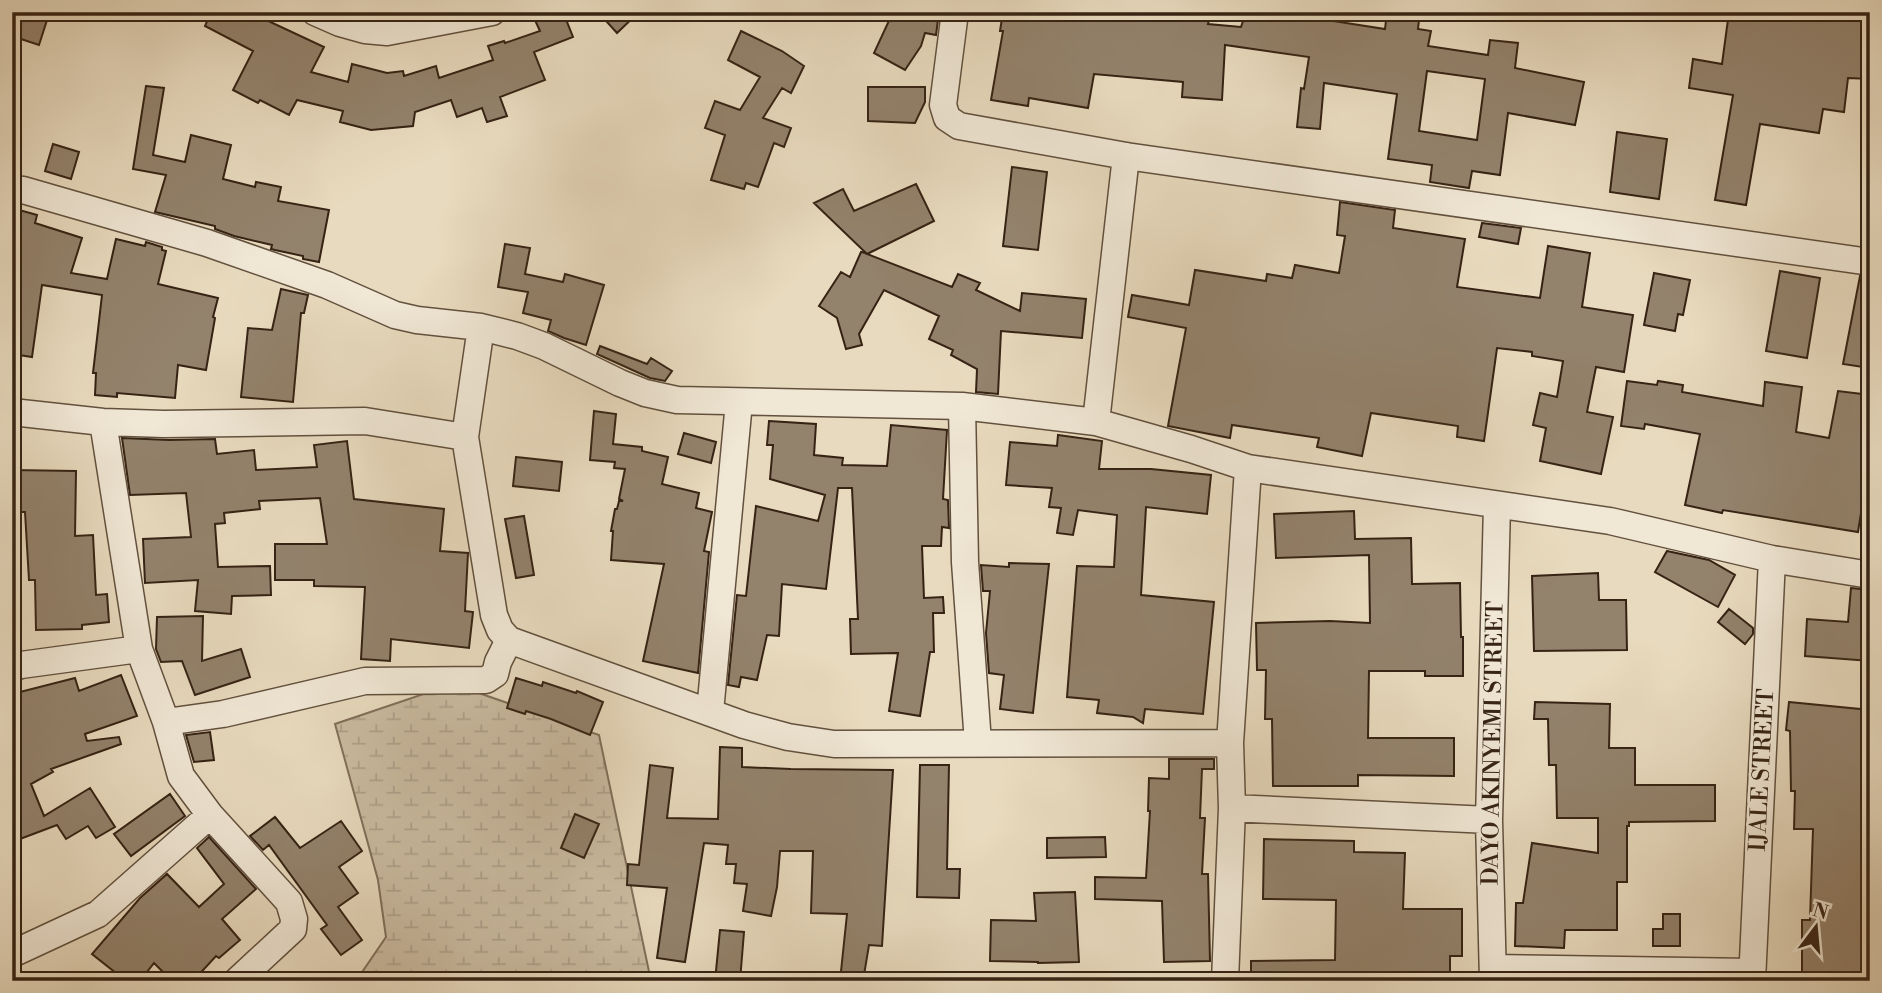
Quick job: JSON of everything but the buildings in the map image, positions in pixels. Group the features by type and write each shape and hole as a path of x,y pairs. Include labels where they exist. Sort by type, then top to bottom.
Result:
{"street":[{"path":"315,12 365,30 387,32 492,12"},
{"path":"955,12 943,105 947,118 959,126 1126,156 1870,262"},
{"path":"1096,422 1126,156"},
{"path":"12,189 207,243 327,285 395,315 481,327 517,336 544,346 620,383 645,393 677,400 962,405 1096,422 1248,468 1610,521 1772,559 1870,575"},
{"path":"481,327 465,437 494,615 500,630 509,640 788,737 834,744 1230,743"},
{"path":"710,712 739,402"},
{"path":"962,405 965,562 978,743"},
{"path":"12,412 103,422 164,424 365,421 465,437"},
{"path":"103,422 139,649 166,722 181,776 210,815 289,902 294,919 293,929 237,981"},
{"path":"1224,979 1231,808 1230,743 1248,468"},
{"name":"DAYO AKINYEMI STREET","path":"1493,975 1489,820 1496,505"},
{"name":"IJALE STREET","path":"1752,976 1772,559"},
{"path":"166,722 223,714 365,681 486,680 495,674 509,640"},
{"path":"12,668 139,649"},
{"path":"1231,808 1489,820"},
{"path":"12,954 98,914 210,815"},
{"path":"1493,975 1752,976"}],"green space":[{"path":"453,684 599,735 651,981 356,981 386,937 378,880 335,724"}]}
